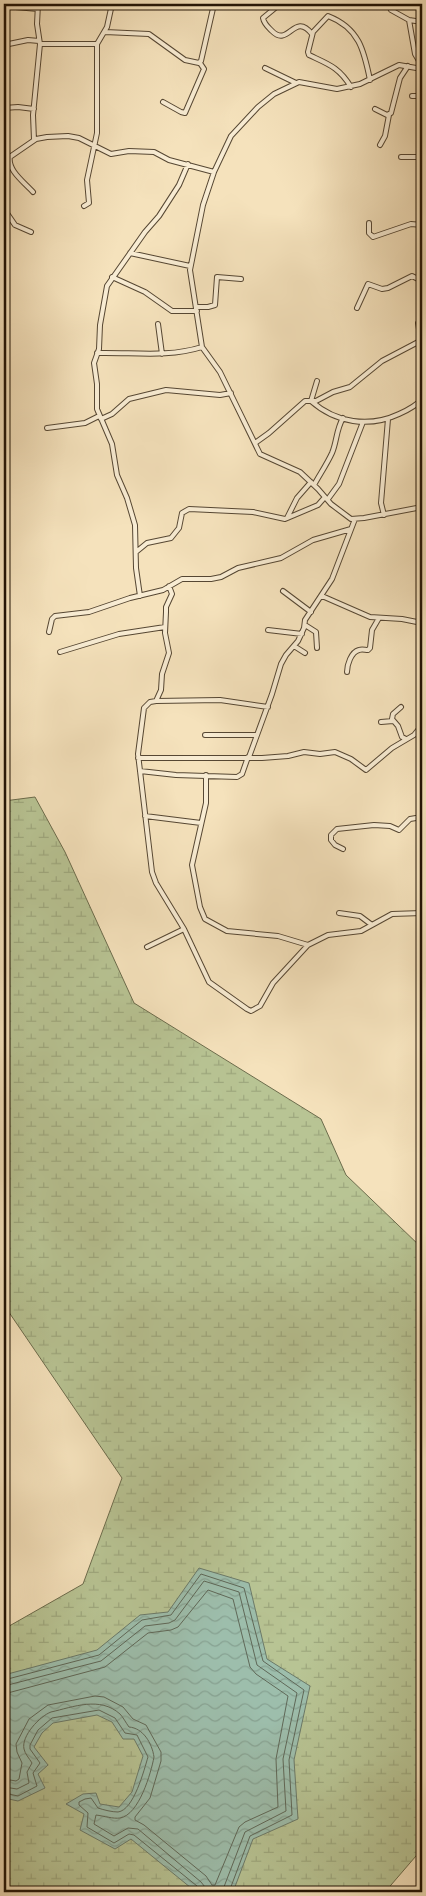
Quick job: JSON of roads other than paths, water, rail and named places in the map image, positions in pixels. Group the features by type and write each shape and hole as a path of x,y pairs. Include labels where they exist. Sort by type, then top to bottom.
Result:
{"street":[{"path":"34,140 34,110 40,42 38,4"},
{"path":"84,206 89,203 87,180 95,146 97,126 97,44 109,22 112,4"},
{"path":"163,102 185,113 204,69 200,62 214,4"},
{"path":"280,4 263,18 264,23 274,34 284,36 297,26 302,25 312,34"},
{"path":"388,4 391,10 409,20 422,22"},
{"path":"4,6 38,9"},
{"path":"351,87 337,70 324,61 309,55 308,50 312,34 328,16 355,33 370,80"},
{"path":"409,20 415,54 414,67"},
{"path":"105,32 149,34 185,60 196,64 200,62"},
{"path":"4,45 28,40 97,44"},
{"path":"415,54 422,68"},
{"path":"265,68 296,83 311,83 337,89 351,87 370,80 393,66 422,68"},
{"path":"380,145 385,136 389,115 396,100 400,78 408,66"},
{"path":"296,83 274,94 258,107 236,130 227,142 214,172 203,205 190,266 190,280 202,347 218,369 260,454 300,472 331,504 347,517 355,519 384,515 422,506"},
{"path":"412,96 422,96"},
{"path":"4,108 18,107 34,110"},
{"path":"375,109 389,115"},
{"path":"4,161 34,140 68,136 79,138 111,154 133,151 154,152 170,160 214,172"},
{"path":"10,156 9,163 11,168 33,192"},
{"path":"402,157 422,157"},
{"path":"140,596 136,568 136,533 133,517 117,475 112,444 97,410 97,384 94,368 105,291 112,277 145,232 157,219 179,185 188,164"},
{"path":"4,209 15,224 31,232"},
{"path":"369,223 370,234 373,237 411,224 422,225"},
{"path":"130,253 190,266"},
{"path":"357,308 368,284 388,288 412,276 422,281"},
{"path":"112,277 145,292 172,311 215,305 217,277 241,279"},
{"path":"255,443 269,434 302,403 320,399 333,392 350,387 382,361 422,340 418,323"},
{"path":"158,324 162,354"},
{"path":"97,353 162,354 178,353 202,347"},
{"path":"311,401 317,381"},
{"path":"47,428 85,423 112,414 129,400 166,390 220,395 231,393"},
{"path":"311,401 326,412 363,422 388,419 420,404 422,399"},
{"path":"287,518 297,498 312,483 331,454 336,432 343,418"},
{"path":"384,515 381,503 388,419"},
{"path":"136,552 147,543 171,538 180,528 182,513 189,509 253,512 282,519 318,505 339,484 363,422"},
{"path":"140,771 176,775 239,776 242,774 268,707 281,664 302,634 305,620 332,579 355,519"},
{"path":"49,632 52,619 55,616 82,614 163,590 182,579 221,577 238,568 281,558 313,540 351,530"},
{"path":"156,700 161,690 162,674 169,653 165,627 166,607 172,594 169,586"},
{"path":"283,591 311,612"},
{"path":"322,596 366,615 379,618 402,618 422,623"},
{"path":"347,672 354,653 370,648 372,630 379,618"},
{"path":"304,625 316,632 317,648"},
{"path":"60,652 118,634 165,627"},
{"path":"268,630 302,634"},
{"path":"294,646 305,653"},
{"path":"268,707 220,700 156,700 150,702 143,712 138,758 152,872 156,883 184,929 209,982 249,1010 254,1010 260,1006 273,983 308,945 328,935 357,932 392,914 422,913"},
{"path":"401,707 392,716 402,737 406,739"},
{"path":"381,722 393,721"},
{"path":"138,758 288,756 304,752 320,754 336,752 351,759 366,770 392,748 414,735 422,725"},
{"path":"206,736 256,735"},
{"path":"206,775 206,803 192,865 200,907 205,919 227,931 278,936 308,945"},
{"path":"145,816 201,824"},
{"path":"343,849 335,845 331,840 331,835 337,828 374,825 390,826 399,830 410,819 422,817"},
{"path":"339,913 360,916 372,925"},
{"path":"147,947 184,929"}],"water":[{"path":"199,1568 249,1583 267,1659 310,1686 294,1760 298,1819 253,1839 233,1892 196,1892 131,1839 115,1849 80,1830 84,1814 66,1804 83,1794 96,1793 100,1804 119,1807 132,1792 143,1756 134,1739 123,1739 112,1722 97,1715 53,1723 42,1733 34,1747 48,1765 38,1774 45,1788 18,1801 4,1798 4,1675 97,1650 140,1615 168,1612"}]}
